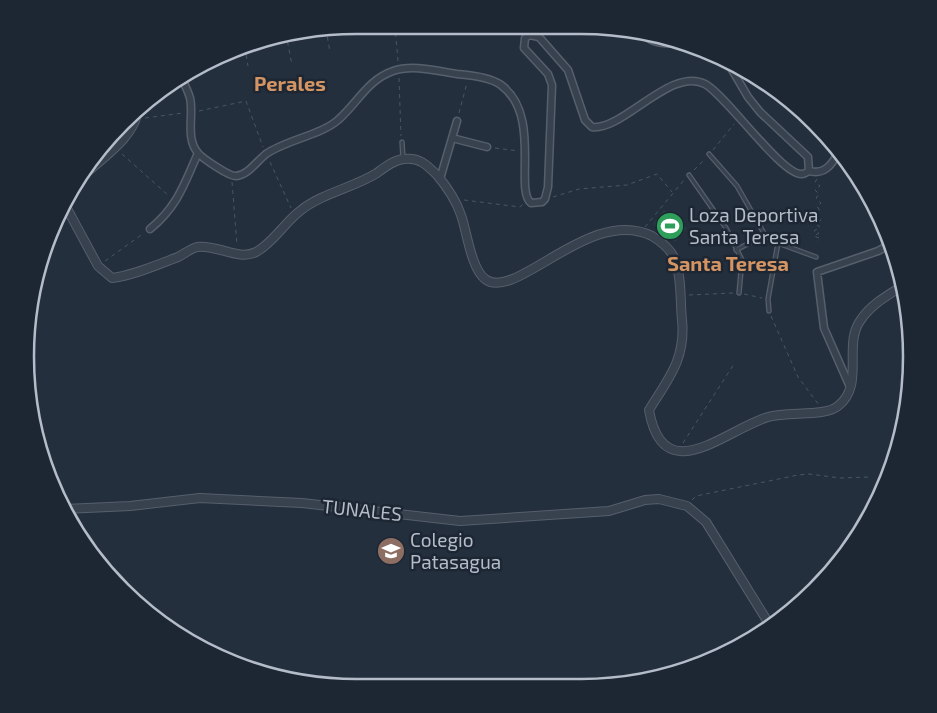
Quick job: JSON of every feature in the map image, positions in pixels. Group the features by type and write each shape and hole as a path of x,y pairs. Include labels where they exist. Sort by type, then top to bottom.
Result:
{"street":[{"path":"184,84 190,98 193,146 198,154 232,176 244,173 266,154 337,121 362,91 391,71 413,68 469,75 500,84 520,108 527,151 525,194 527,200 531,203 538,203 545,199 548,187 552,85 548,74 524,48 525,38 530,35 539,37 568,70 585,120 592,127 601,128 613,123 660,91 691,82 704,83 715,91 738,118 786,165 796,172 802,174 809,171 820,172 831,165 835,158"},
{"path":"735,73 748,97 760,112 808,157 809,171"},
{"path":"103,157 129,134 136,121"},
{"path":"440,179 457,121"},
{"path":"452,138 487,147"},
{"path":"150,229 166,216 177,202 198,154"},
{"path":"68,211 98,266 112,278 177,257 196,248 249,255 258,251 300,211 367,179 392,163 403,159 414,159 426,163 440,179 454,199 461,215 476,266 485,280 497,284 521,278 579,242 602,233 622,230 642,231 662,242 673,256 678,270 684,334 679,362 649,410 651,423 666,448 677,452 695,450 768,417 801,412 822,413 838,406 848,395 854,337 859,321 876,302 896,290"},
{"path":"850,386 824,328 817,272 884,248"},
{"name":"TUNALES","path":"72,509 130,506 200,498 302,503 460,520 609,511 646,500 659,499 687,506 706,522 767,620"}],"lane":[{"path":"402,142 403,159"},
{"path":"709,154 737,186 765,235 778,243 816,257"},
{"path":"689,175 726,228 742,260 738,293"},
{"path":"736,250 765,235"},
{"path":"769,311 768,300 778,243"}],"path":[{"path":"396,34 402,142"},
{"path":"519,34 525,38"},
{"path":"327,35 330,52"},
{"path":"287,42 292,65"},
{"path":"245,54 248,66"},
{"path":"457,121 469,75"},
{"path":"139,119 191,112 246,101"},
{"path":"113,147 177,202"},
{"path":"487,147 527,151"},
{"path":"817,242 820,238 814,236 819,233 814,231 820,227 816,224 821,220 817,217 820,211 816,206 821,202 816,198 819,194 815,190 820,186 815,182 820,172"},
{"path":"545,199 579,189 627,185 656,174 672,192"},
{"path":"232,176 238,253"},
{"path":"454,199 520,207 527,200"},
{"path":"98,266 150,229"},
{"path":"679,296 738,293 768,300"},
{"path":"769,311 798,377 816,399 822,413"},
{"path":"677,452 734,364"},
{"path":"687,506 696,496 798,475 868,478"}],"green space":[{"name":"Loza Deportiva Santa Teresa","path":"664,210 687,228 675,242 653,224"}],"place":[{"name":"Loza Deportiva Santa Teresa","path":"670,226"},
{"name":"Colegio Patasagua","path":"391,551"}],"district":[{"name":"Perales","path":"290,84"},
{"name":"Santa Teresa","path":"728,264"}]}
